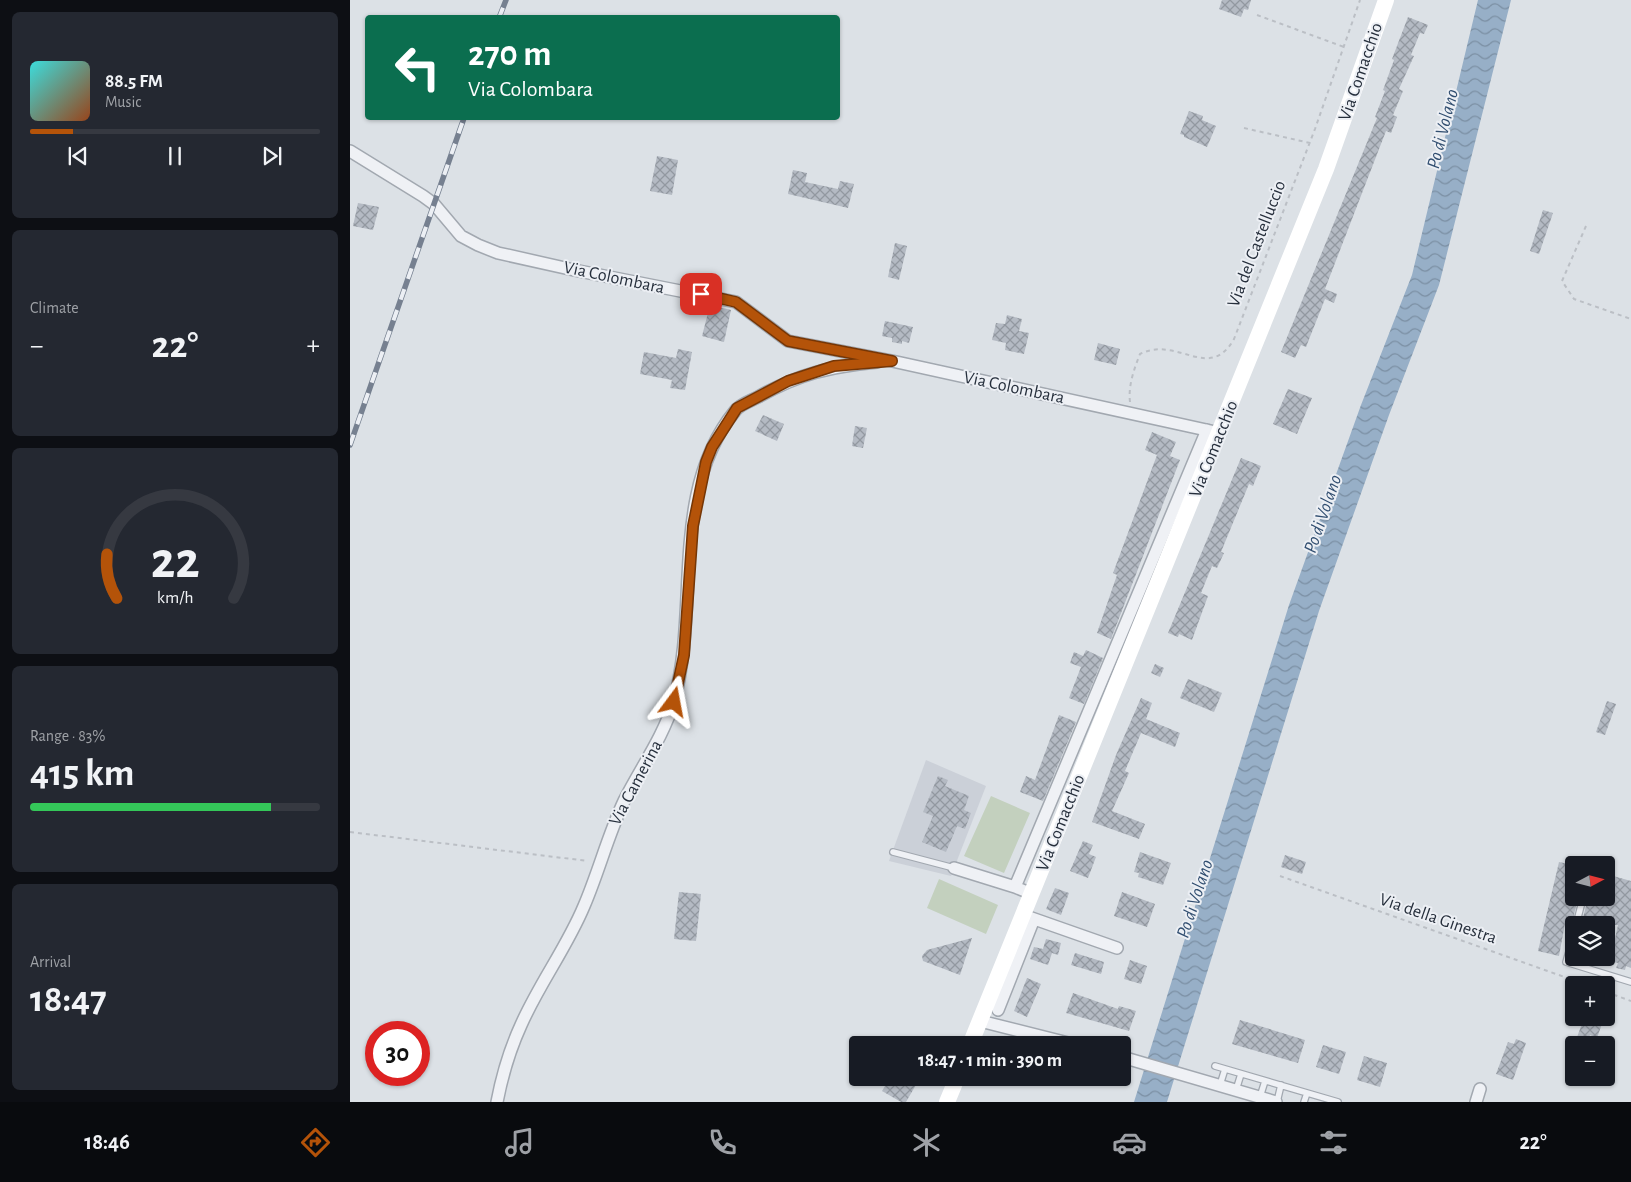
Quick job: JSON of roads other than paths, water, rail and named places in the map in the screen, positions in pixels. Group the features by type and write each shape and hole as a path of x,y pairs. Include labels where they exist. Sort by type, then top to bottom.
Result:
{"main road":[{"name":"Via Comacchio","path":"974,1036 1029,917 1032,894 1064,815 1106,691 1213,432 1326,170 1386,0"},
{"path":"947,1102 954,1086"}],"street":[{"name":"Via Colombara","path":"350,151 409,185 434,204 461,236 478,246 498,253 736,302 788,341 892,361 1213,432"},
{"name":"Via Camerina","path":"497,1102 505,1068 521,1024 584,906 615,821 658,743 674,702 684,655 693,526 706,462 712,447 737,408 788,381 834,366 892,361"},
{"name":"Via Comacchio","path":"1015,888 1048,808 1106,691"},
{"path":"1048,808 1064,815"},
{"name":"Via Comacchio","path":"954,868 1032,894"},
{"name":"Via Comacchio","path":"998,1010 1029,917"},
{"path":"1029,917 1117,948"},
{"path":"980,1021 1040,1036"},
{"path":"1131,1059 1276,1102"},
{"path":"1476,1102 1480,1089"}],"lane":[{"name":"Via Comacchio","path":"893,852 954,868"},
{"path":"1579,966 1631,982"},
{"path":"1215,1066 1325,1100 1338,1102"},
{"path":"1220,1085 1225,1069"},
{"path":"1236,1090 1241,1074"},
{"path":"1260,1097 1265,1080"},
{"path":"1276,1102 1281,1085"},
{"path":"1304,1102 1307,1093"}],"water":[{"name":"Po di Volano","path":"1478,0 1511,0 1439,285 1389,415 1319,611 1167,1102 1134,1102 1289,605 1361,405 1412,275"}],"railway":[{"path":"500,15 506,0"},
{"path":"350,445 463,120"}]}
